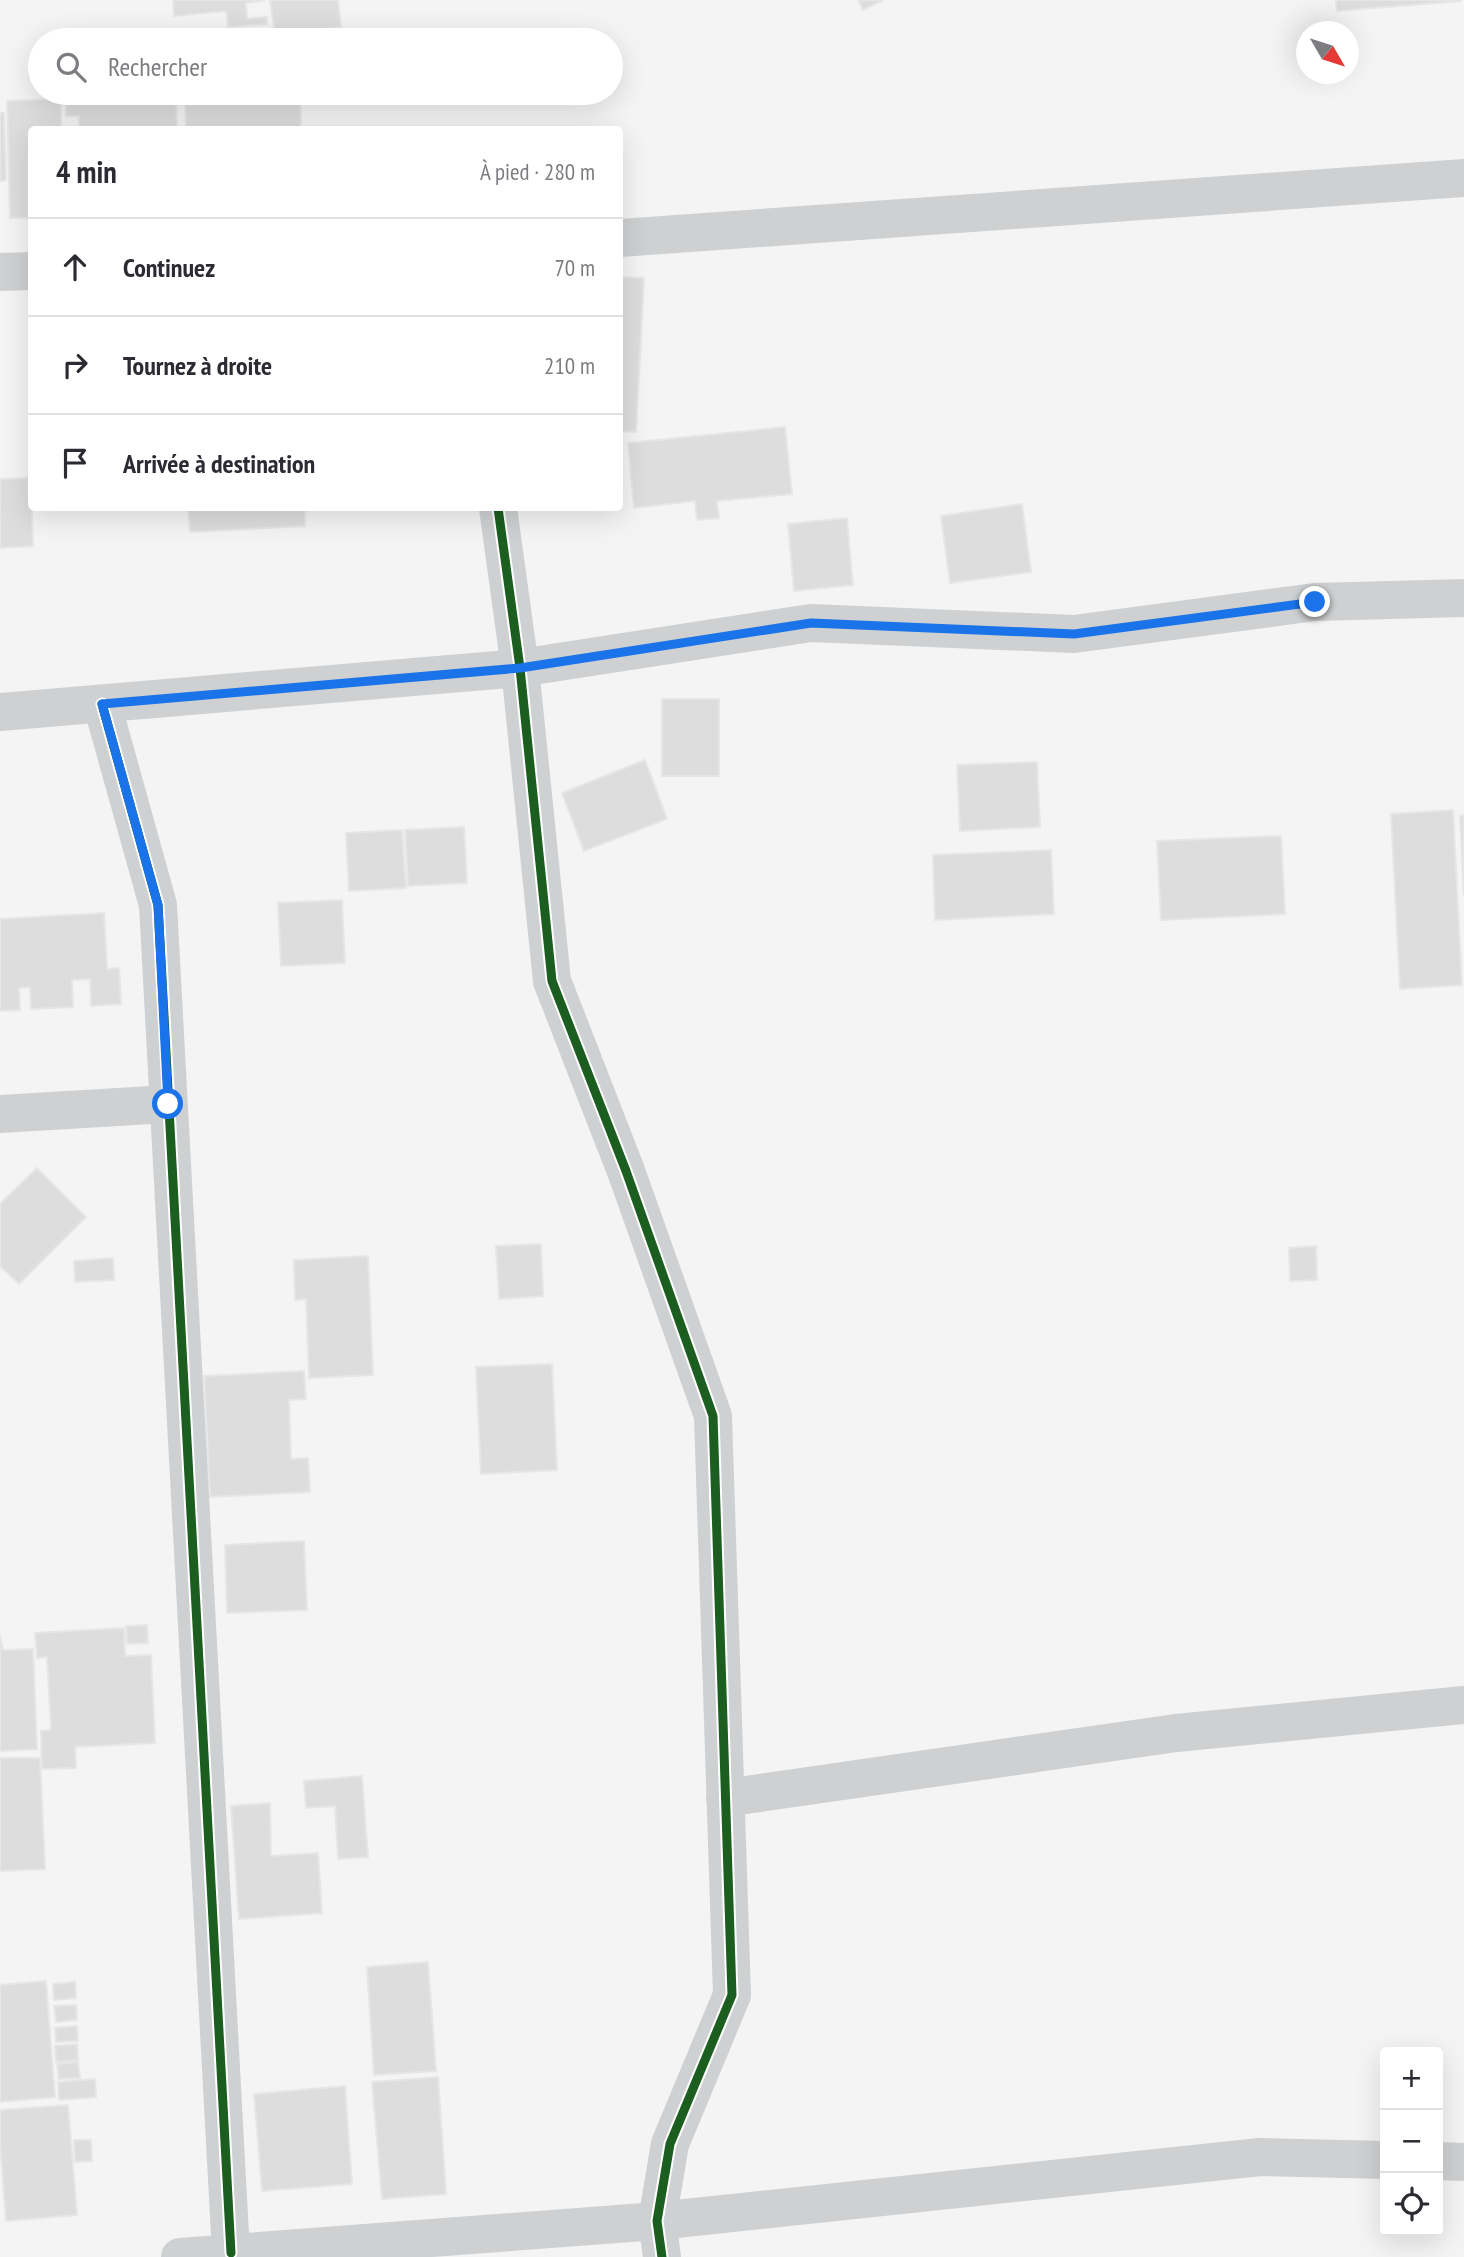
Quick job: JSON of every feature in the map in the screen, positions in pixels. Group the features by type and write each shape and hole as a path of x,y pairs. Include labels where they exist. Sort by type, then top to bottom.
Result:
{"street":[{"path":"623,238 1464,178"},
{"path":"0,272 28,271"},
{"path":"498,511 520,668 552,981 626,1171 713,1416 732,1995 670,2144 659,2239"},
{"path":"0,712 520,668 811,623 1074,634 1315,602 1464,598"},
{"path":"102,704 158,905 231,2253"},
{"path":"0,1114 168,1104"},
{"path":"725,1798 1177,1733 1464,1705"},
{"path":"180,2257 659,2239 1260,2157 1380,2160"},
{"path":"1443,2161 1464,2162"}],"building":[{"path":"173,0 265,0 246,3 247,19 267,17 267,24 228,27 226,11 174,16"},
{"path":"270,0 338,0 341,27 274,28"},
{"path":"858,0 883,0 863,10"},
{"path":"1336,0 1460,0 1460,1 1337,11"},
{"path":"28,100 28,105 61,105 61,126 28,126 28,218 10,218 7,101"},
{"path":"66,105 176,105 177,126 79,126 79,116 66,116"},
{"path":"185,105 300,105 301,126 186,126"},
{"path":"0,113 4,113 6,180 0,181"},
{"path":"623,277 644,278 636,432 623,431"},
{"path":"785,427 792,494 717,501 719,518 697,520 695,501 634,508 628,443"},
{"path":"28,478 28,511 32,511 33,546 0,548 0,479"},
{"path":"1022,504 1031,572 950,583 941,516"},
{"path":"188,511 305,511 305,526 190,532"},
{"path":"847,518 853,585 794,591 788,524"},
{"path":"662,699 719,699 719,776 662,776"},
{"path":"645,760 667,819 584,851 562,793"},
{"path":"1037,762 1040,827 960,831 957,765"},
{"path":"1453,810 1462,985 1400,989 1391,814"},
{"path":"1464,815 1464,896 1460,816"},
{"path":"464,827 467,883 408,886 405,830"},
{"path":"402,830 406,888 349,891 346,833"},
{"path":"1281,836 1285,914 1161,920 1157,841"},
{"path":"1051,850 1054,914 935,920 933,855"},
{"path":"342,900 345,963 281,966 278,903"},
{"path":"104,913 107,969 119,968 121,1004 91,1006 90,979 72,980 73,1007 31,1009 30,987 19,988 20,1010 0,1011 0,919"},
{"path":"37,1168 86,1217 19,1284 0,1266 0,1204"},
{"path":"541,1244 543,1296 499,1299 496,1246"},
{"path":"1316,1246 1317,1280 1290,1281 1289,1248"},
{"path":"368,1256 373,1375 309,1378 306,1299 295,1300 294,1260"},
{"path":"113,1258 114,1280 75,1282 74,1261"},
{"path":"552,1364 557,1470 481,1474 476,1367"},
{"path":"304,1371 306,1399 289,1400 291,1459 308,1458 310,1492 210,1497 204,1376"},
{"path":"304,1541 307,1610 227,1613 225,1545"},
{"path":"147,1625 148,1643 127,1644 126,1626"},
{"path":"124,1628 125,1656 151,1655 155,1743 75,1747 76,1768 42,1769 41,1731 51,1730 47,1657 37,1658 35,1633"},
{"path":"0,1635 3,1650 33,1649 37,1749 0,1751"},
{"path":"0,1758 40,1758 45,1869 0,1871"},
{"path":"362,1776 368,1857 338,1859 335,1806 306,1808 304,1781"},
{"path":"270,1803 271,1856 318,1853 322,1913 239,1919 231,1806"},
{"path":"428,1962 436,2071 374,2075 367,1967"},
{"path":"46,1981 55,2097 0,2102 0,1985"},
{"path":"75,1982 76,1998 54,2000 53,1984"},
{"path":"76,2005 77,2020 56,2022 54,2006"},
{"path":"77,2026 78,2041 56,2042 55,2028"},
{"path":"77,2044 78,2060 56,2062 55,2046"},
{"path":"78,2062 80,2078 59,2079 57,2064"},
{"path":"438,2077 446,2194 382,2199 372,2082"},
{"path":"95,2079 96,2097 59,2100 58,2082"},
{"path":"345,2086 352,2184 262,2191 254,2094"},
{"path":"68,2105 77,2215 6,2221 0,2110"},
{"path":"74,2140 91,2140 92,2161 75,2162"}],"cycle path":[{"path":"498,511 520,668 552,981 626,1171 713,1416 732,1995 670,2144 657,2221 662,2257"},
{"path":"102,704 158,905 231,2253"}],"route":[{"path":"168,1104 158,905 102,704 520,668 811,623 1074,634 1315,602"}]}
